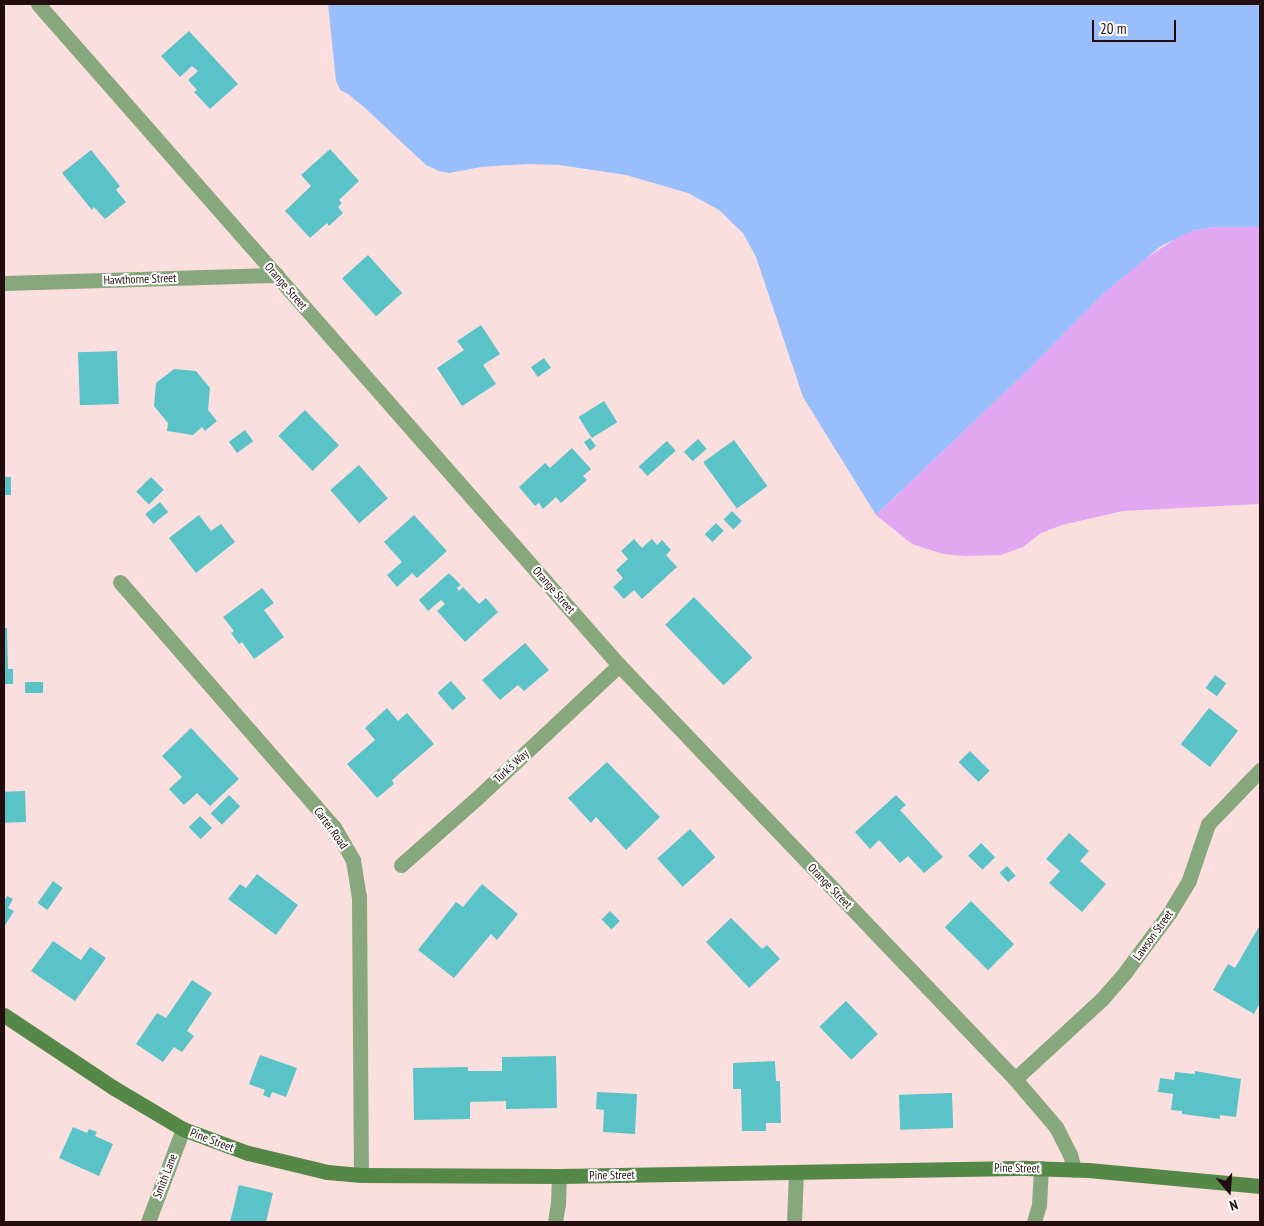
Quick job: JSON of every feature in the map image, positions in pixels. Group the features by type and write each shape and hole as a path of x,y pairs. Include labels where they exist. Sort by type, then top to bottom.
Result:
{"street":[{"name":"Orange Street","path":"38,4 619,665 1015,1079 1056,1127 1070,1154 1074,1169"},
{"name":"Hawthorne Street","path":"4,283 277,276"},
{"name":"Carter Road","path":"120,582 334,827 352,860 359,896 361,1175"},
{"name":"Turk's Way","path":"401,865 477,798 619,665"},
{"name":"Lawson Street","path":"1015,1079 1102,999 1126,971 1170,912 1189,880 1208,824 1260,770"},
{"name":"Pine Street","path":"4,1015 114,1088 183,1129 277,1162 327,1172 361,1175 559,1176 1041,1168 1074,1169 1260,1186"},
{"name":"Smith Lane","path":"148,1222 183,1129"},
{"path":"1034,1222 1039,1205 1041,1168"},
{"path":"794,1222 796,1172"},
{"path":"555,1222 559,1176"}],"shaded area":[{"path":"1213,227 1260,227 1260,504 1123,511 1062,525 1041,533 1023,547 1001,555 965,556 943,554 912,544 876,515 1028,370 1104,293 1139,263 1178,237 1194,230"}],"water":[{"path":"328,4 1260,4 1260,227 1213,227 1194,230 1161,246 1104,293 1028,370 876,515 803,397 756,257 743,233 719,210 688,193 626,175 559,165 527,164 481,167 449,173 426,165 365,108 340,90 336,81"}],"building":[{"path":"189,31 238,84 210,109 194,92 197,90 188,80 198,71 192,66 180,77 161,56"},
{"path":"330,149 359,181 339,200 342,203 338,207 343,213 329,226 327,223 310,238 285,211 311,186 301,175"},
{"path":"91,150 120,186 116,190 126,202 105,219 94,207 92,210 62,173"},
{"path":"368,255 402,293 376,316 342,278"},
{"path":"481,325 500,354 483,365 496,384 462,406 437,368 464,350 457,341"},
{"path":"117,351 119,404 80,405 78,352"},
{"path":"544,358 551,368 538,377 531,367"},
{"path":"174,369 196,371 210,388 208,410 217,421 205,431 202,427 193,435 167,431 168,423 154,406 156,383"},
{"path":"604,401 617,422 592,438 579,417"},
{"path":"305,410 339,445 312,471 278,436"},
{"path":"245,430 253,441 237,453 229,442"},
{"path":"590,438 596,446 590,451 584,442"},
{"path":"698,439 707,449 693,461 684,452"},
{"path":"734,440 768,486 737,508 703,462"},
{"path":"667,441 676,451 647,476 639,466"},
{"path":"572,448 591,469 583,476 587,480 561,503 556,497 543,509 539,503 535,506 519,487 545,463 550,468"},
{"path":"359,465 388,498 359,523 330,490"},
{"path":"4,477 11,477 11,495 4,495"},
{"path":"151,477 164,490 149,505 136,492"},
{"path":"160,502 168,512 153,524 145,514"},
{"path":"732,511 742,521 733,529 724,519"},
{"path":"199,515 211,531 221,524 235,542 196,573 169,538"},
{"path":"414,515 447,551 417,578 412,573 397,587 387,575 402,562 384,542"},
{"path":"716,523 724,531 712,542 705,534"},
{"path":"634,539 642,548 652,539 657,545 662,540 671,550 666,555 677,567 642,599 634,590 624,599 613,587 623,578 616,570 628,559 621,551"},
{"path":"449,573 461,585 457,588 459,591 463,587 479,604 486,598 498,612 465,642 437,611 445,604 441,600 428,611 419,600"},
{"path":"262,588 274,603 264,610 284,637 254,659 242,642 239,644 231,633 234,631 223,617"},
{"path":"694,597 752,657 724,685 665,625"},
{"path":"4,628 7,628 8,669 13,669 13,684 4,684"},
{"path":"525,643 549,670 524,691 518,685 500,700 482,680"},
{"path":"1215,675 1226,683 1217,696 1206,688"},
{"path":"451,681 466,698 453,710 437,693"},
{"path":"25,682 43,682 43,693 25,693"},
{"path":"387,708 398,721 407,713 434,744 392,780 394,784 377,798 347,764 375,740 365,728"},
{"path":"1209,708 1238,731 1210,767 1181,744"},
{"path":"191,728 239,779 210,806 197,793 184,805 169,789 182,777 162,756"},
{"path":"970,751 990,771 978,782 959,762"},
{"path":"607,762 660,817 626,850 596,817 591,823 568,798"},
{"path":"25,791 26,822 5,823 4,792"},
{"path":"229,795 240,806 222,825 211,813"},
{"path":"896,795 906,805 900,810 943,857 924,873 908,856 900,863 879,840 870,849 855,832"},
{"path":"200,816 212,828 201,839 189,827"},
{"path":"690,829 715,857 683,887 657,858"},
{"path":"1069,833 1089,851 1080,861 1106,884 1082,912 1049,883 1060,871 1046,859"},
{"path":"981,843 995,857 982,870 968,856"},
{"path":"1007,866 1016,876 1008,882 1000,873"},
{"path":"257,874 298,905 276,935 228,899 240,884 246,888"},
{"path":"53,881 63,888 47,910 38,903"},
{"path":"482,884 518,914 497,940 491,934 454,978 418,950 456,902 463,907"},
{"path":"7,896 13,899 8,908 14,911 4,927 4,902"},
{"path":"971,901 1014,944 988,970 945,927"},
{"path":"610,911 620,921 611,929 602,919"},
{"path":"731,918 762,949 767,945 780,959 749,988 706,942"},
{"path":"1260,925 1260,1003 1254,1014 1213,990 1228,964 1235,968"},
{"path":"53,941 81,960 90,947 106,958 75,1001 31,971"},
{"path":"192,980 212,993 187,1031 194,1036 182,1052 174,1047 163,1062 136,1044 157,1013 166,1018"},
{"path":"846,1001 878,1034 851,1060 819,1027"},
{"path":"260,1055 297,1068 286,1097 272,1092 270,1098 263,1095 265,1090 249,1084"},
{"path":"556,1056 557,1108 506,1109 506,1101 470,1102 470,1119 414,1120 413,1068 468,1067 468,1071 502,1071 502,1057"},
{"path":"775,1061 776,1081 780,1081 781,1123 766,1123 766,1131 742,1131 741,1089 733,1089 733,1063"},
{"path":"1195,1071 1241,1079 1236,1117 1220,1115 1220,1119 1182,1114 1182,1111 1171,1110 1173,1094 1158,1092 1160,1078 1174,1080 1175,1072 1195,1074"},
{"path":"597,1092 637,1094 635,1134 603,1132 604,1110 596,1109"},
{"path":"952,1093 953,1128 900,1130 899,1095"},
{"path":"73,1127 87,1133 89,1129 97,1132 95,1136 113,1144 99,1176 59,1158"},
{"path":"239,1185 273,1193 266,1222 230,1222"}]}
